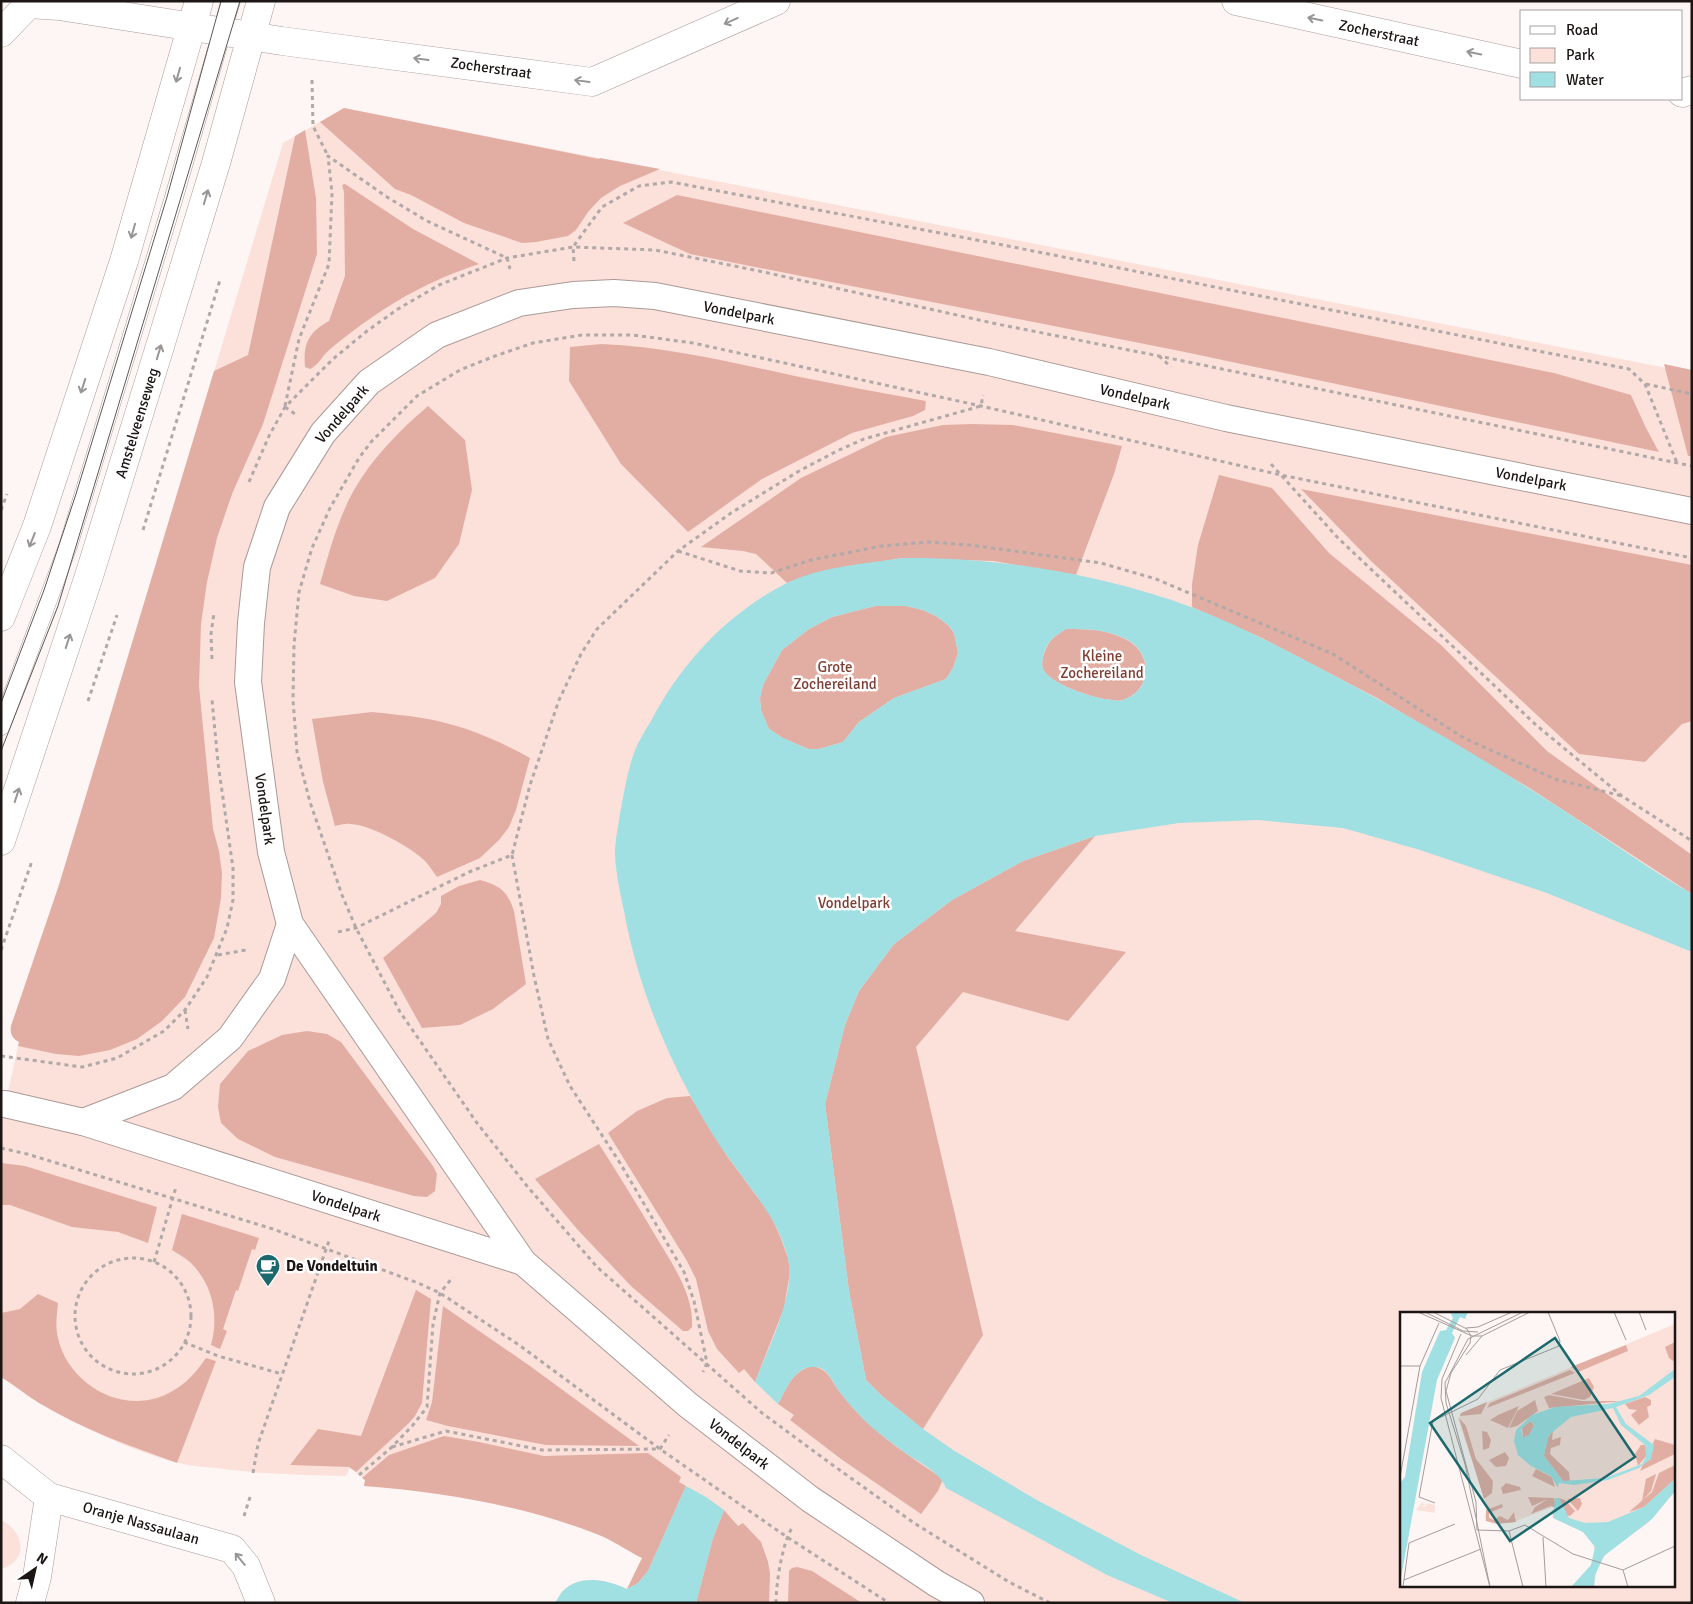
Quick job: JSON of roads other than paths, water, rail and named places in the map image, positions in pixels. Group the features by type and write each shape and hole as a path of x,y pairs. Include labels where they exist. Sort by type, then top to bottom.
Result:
{"street":[{"path":"1,617 37,526 121,270 199,1"},
{"name":"Amstelveenseweg","path":"1,841 104,530 216,163 261,1"},
{"name":"Zocherstraat","path":"1,33 30,4 59,6 252,37 592,82 776,1"},
{"name":"Zocherstraat","path":"1236,1 1520,64"},
{"name":"Vondelpark","path":"972,1603 937,1584 810,1499 688,1405 523,1262 290,924 271,852 248,682 251,623 257,567 277,507 322,433 369,382 437,335 519,303 578,294 614,293 654,296 990,362 1226,418 1692,511"},
{"path":"83,1122 174,1087 230,1038 272,979 290,924"},
{"name":"Vondelpark","path":"5,1104 83,1122 523,1262"},
{"name":"Oranje Nassaulaan","path":"1,1459 49,1497 232,1549 246,1566 261,1603"},
{"path":"30,1603 37,1577 49,1497"}],"lane":[{"name":"Amstelveenseweg","path":"1,726 68,546 174,197 231,1"}],"water":[{"path":"903,558 939,558 1012,564 1049,570 1121,585 1157,595 1207,613 1284,649 1369,694 1477,756 1692,894 1692,952 1547,893 1420,850 1343,828 1258,820 1179,823 1095,836 1023,861 952,900 894,944 859,991 845,1025 825,1104 849,1291 866,1380 882,1396 923,1429 953,1450 1035,1499 1141,1555 1245,1603 1173,1603 1107,1575 946,1488 938,1476 926,1466 877,1432 864,1420 836,1387 829,1375 818,1367 806,1368 796,1375 791,1380 778,1404 755,1382 785,1305 789,1273 788,1259 784,1244 771,1218 718,1142 699,1111 668,1051 650,1006 635,959 617,876 615,855 618,829 628,776 637,745 663,699 677,679 692,659 726,624 765,595 800,577 829,569","holes":["875,606 906,606 923,610 936,616 948,625 954,633 958,653 953,668 946,679 894,698 859,722 843,742 819,749 808,749 783,738 769,729 761,710 760,698 763,685 782,650 809,629 832,617","1066,629 1104,631 1126,639 1135,645 1145,661 1146,671 1140,688 1133,695 1116,701 1080,692 1053,680 1043,669 1042,662 1047,646"]},
{"path":"686,1486 724,1510 713,1538 696,1603 555,1603 563,1591 571,1585 586,1580 603,1581 627,1589 638,1583 648,1571"}],"tram line":[{"path":"1,703 44,590 76,494 167,197 221,1"},
{"path":"1,751 58,606 240,1"}],"place":[{"name":"De Vondeltuin","path":"268,1287"}],"park label":[{"name":"Kleine Zochereiland","path":"1102,664"},
{"name":"Grote Zochereiland","path":"835,676"}]}
